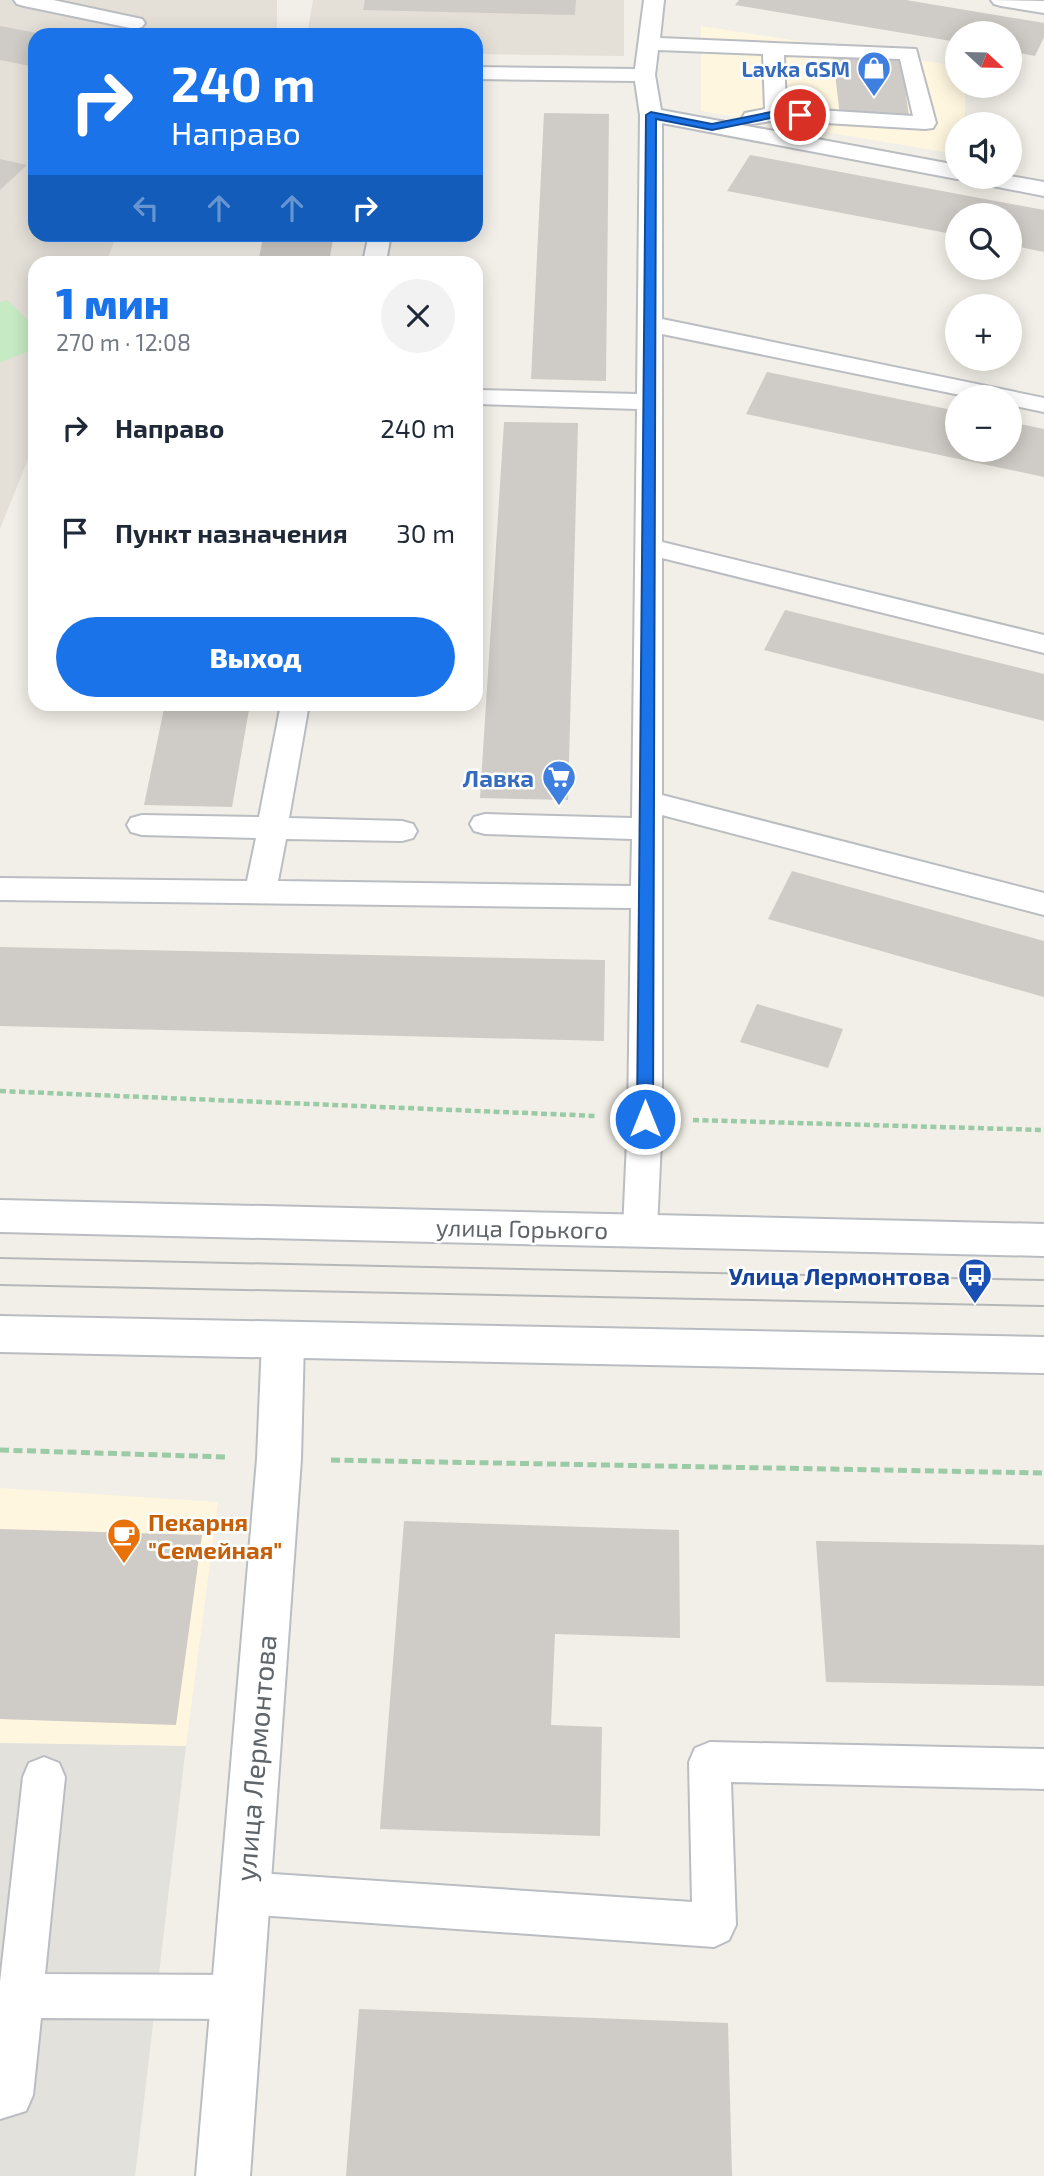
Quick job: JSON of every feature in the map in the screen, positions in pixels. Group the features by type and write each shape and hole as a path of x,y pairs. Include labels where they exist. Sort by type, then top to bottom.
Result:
{"main road":[{"name":"улица Горького","path":"0,1216 1044,1240"},
{"path":"0,1334 1044,1355"},
{"name":"улица Лермонтова","path":"223,2176 279,1459 283,1340"}],"lane":[{"path":"24,0 135,23"},
{"path":"640,1230 645,1119 651,115 645,75 653,0"},
{"path":"1002,0 1044,7"},
{"path":"650,44 909,53 925,122 776,114 712,127"},
{"path":"773,48 776,114"},
{"path":"483,73 645,75"},
{"path":"651,115 945,170"},
{"path":"1022,185 1044,189"},
{"path":"650,324 945,385"},
{"path":"483,397 649,401"},
{"path":"1022,401 1044,405"},
{"path":"649,547 1044,645"},
{"path":"261,891 294,711"},
{"path":"485,824 647,815 1044,904"},
{"path":"142,825 402,831"},
{"path":"0,889 647,897"},
{"path":"244,1894 714,1925 710,1762 1044,1769"},
{"path":"0,2096 10,2095 44,1777"},
{"path":"20,1996 236,1997"}],"path":[{"path":"0,1091 645,1119 1044,1130"},
{"path":"0,1450 279,1459 1044,1473"}],"shaded area":[{"path":"0,0 277,0 277,28 28,28 28,242 114,242 108,256 28,256 28,459 0,529"},
{"path":"313,0 624,0 624,56 483,54 483,28 308,28"},
{"path":"701,26 945,64 945,98 965,98 965,112 945,112 945,152 701,111"},
{"path":"0,1488 218,1502 186,1746 0,1743"},
{"path":"0,1743 186,1746 135,2176 0,2176"}],"green space":[{"path":"7,300 28,320 28,352 0,362 0,302"}],"building":[{"path":"365,0 576,0 575,15 363,10"},
{"path":"739,0 906,0 1044,23 1044,37 1035,56 1022,53 1022,21 945,21 945,40 735,5"},
{"path":"0,26 28,31 28,66 0,60"},
{"path":"833,58 901,59 909,116 840,115"},
{"path":"544,113 609,114 606,381 531,379"},
{"path":"750,155 1007,203 945,203 945,233 727,191"},
{"path":"0,159 27,165 0,190"},
{"path":"1022,206 1044,210 1044,252 1022,247"},
{"path":"262,242 333,242 330,256 259,256"},
{"path":"767,372 945,409 945,456 746,414"},
{"path":"504,422 578,423 568,800 480,798"},
{"path":"1022,424 1044,429 1044,477 973,462 1022,462"},
{"path":"785,610 1044,674 1044,721 764,650"},
{"path":"164,711 249,711 232,807 144,805"},
{"path":"792,871 1044,941 1044,997 768,919"},
{"path":"0,947 605,960 604,1041 0,1026"},
{"path":"757,1004 843,1029 828,1068 740,1042"},
{"path":"404,1521 679,1530 680,1638 555,1634 551,1725 602,1727 600,1836 380,1829"},
{"path":"0,1529 202,1535 176,1725 0,1719"},
{"path":"816,1541 1044,1545 1044,1686 826,1682"},
{"path":"359,2009 728,2023 732,2176 346,2176"}],"tram line":[{"path":"0,1258 1044,1280"},
{"path":"0,1285 1044,1306"}],"place":[{"name":"Lavka GSM","path":"874,98"},
{"name":"Лавка","path":"559,807"},
{"name":"Улица Лермонтова","path":"975,1305"},
{"name":"Пекарня \"Семейная\"","path":"124,1565"}],"route":[{"path":"645,1119 651,115 712,127 776,114 800,115"}]}
